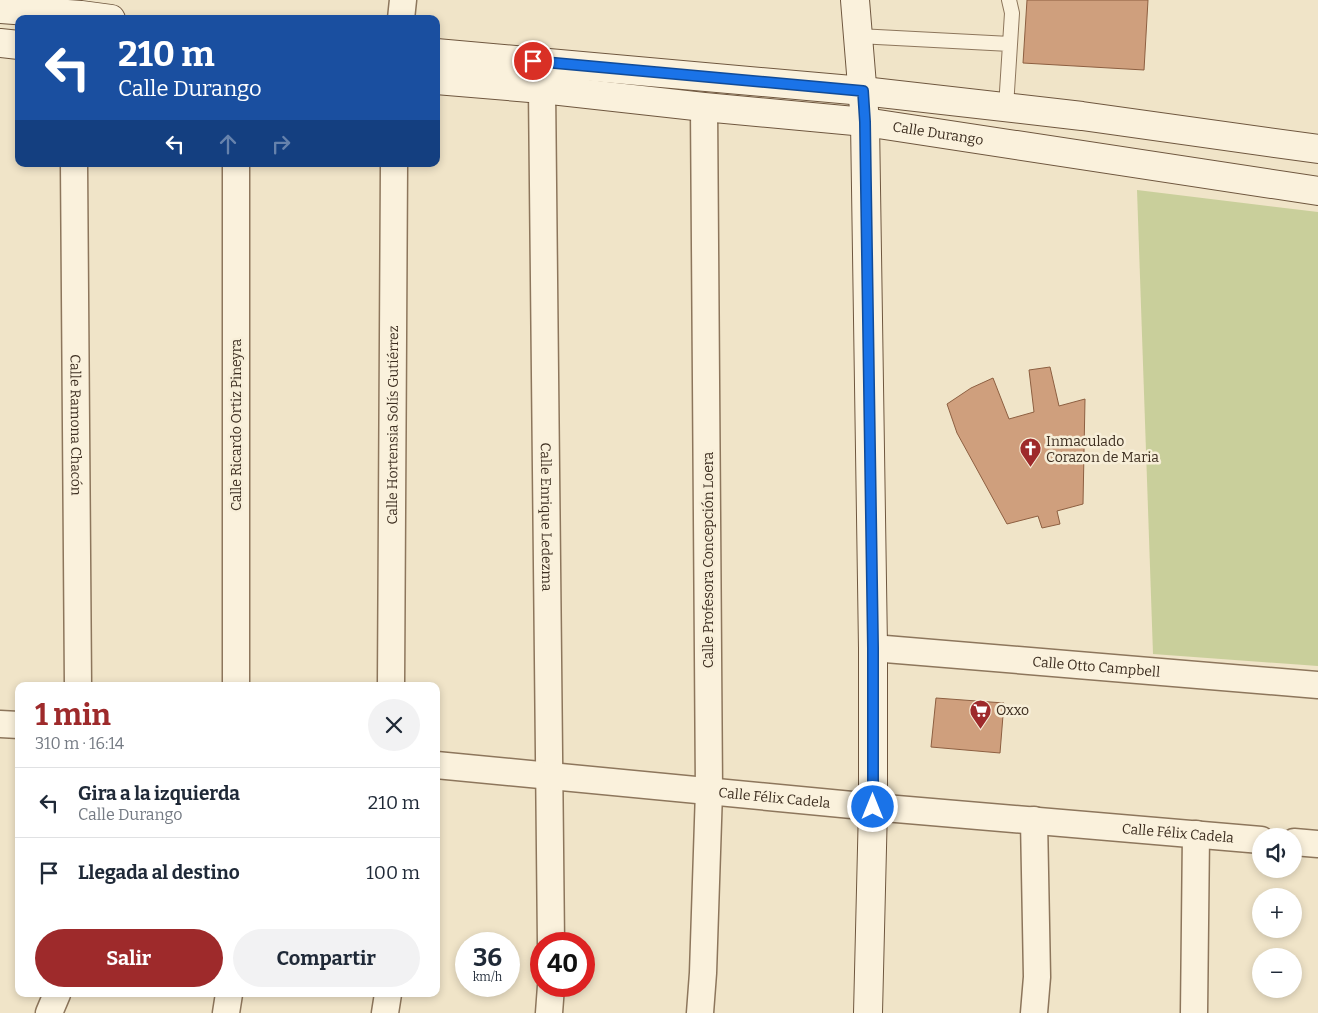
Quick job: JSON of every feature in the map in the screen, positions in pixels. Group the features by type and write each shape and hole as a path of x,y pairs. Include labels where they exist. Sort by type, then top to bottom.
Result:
{"main road":[{"path":"855,0 865,122 873,648 873,807 868,1013"},
{"path":"0,9 82,15"},
{"path":"0,43 15,45"},
{"path":"440,53 863,91 1082,116 1318,149"},
{"name":"Calle Durango","path":"440,80 865,122 1318,191"}],"street":[{"path":"402,15 404,0"},
{"name":"Calle Enrique Ledezma","path":"542,89 550,932"},
{"name":"Calle Profesora Concepción Loera","path":"700,1013 709,791 704,107"},
{"name":"Calle Ramona Chacón","path":"74,167 78,682"},
{"name":"Calle Ricardo Ortiz Pineyra","path":"236,167 236,682"},
{"name":"Calle Hortensia Solís Gutiérrez","path":"391,682 394,167"},
{"name":"Calle Otto Campbell","path":"873,648 1318,685"},
{"path":"0,724 15,726"},
{"name":"Calle Félix Cadela","path":"440,765 873,807 1252,839"},
{"path":"1034,820 1037,977 1034,1013"},
{"path":"1194,1013 1196,834"},
{"path":"1302,843 1318,844"},
{"path":"49,1013 56,997"},
{"path":"226,1013 229,997"},
{"path":"385,1013 388,997"},
{"path":"549,1013 550,997"}],"lane":[{"path":"1006,107 1012,13 1009,0"},
{"path":"858,36 1010,44"}],"green space":[{"path":"1137,190 1318,212 1318,666 1153,654"}],"building":[{"path":"1027,0 1148,0 1144,70 1023,63"},
{"name":"Inmaculado Corazon de Maria","path":"1050,367 1059,406 1085,399 1083,504 1057,511 1060,524 1042,528 1038,516 1007,524 957,433 947,404 971,388 993,378 1009,419 1034,412 1029,370"},
{"path":"936,698 1004,703 1000,753 931,747"}],"place":[{"name":"Inmaculado Corazon de Maria","path":"1030,468"},
{"name":"Oxxo","path":"980,729"}],"route":[{"path":"533,61 863,91 873,628 873,807"}]}
